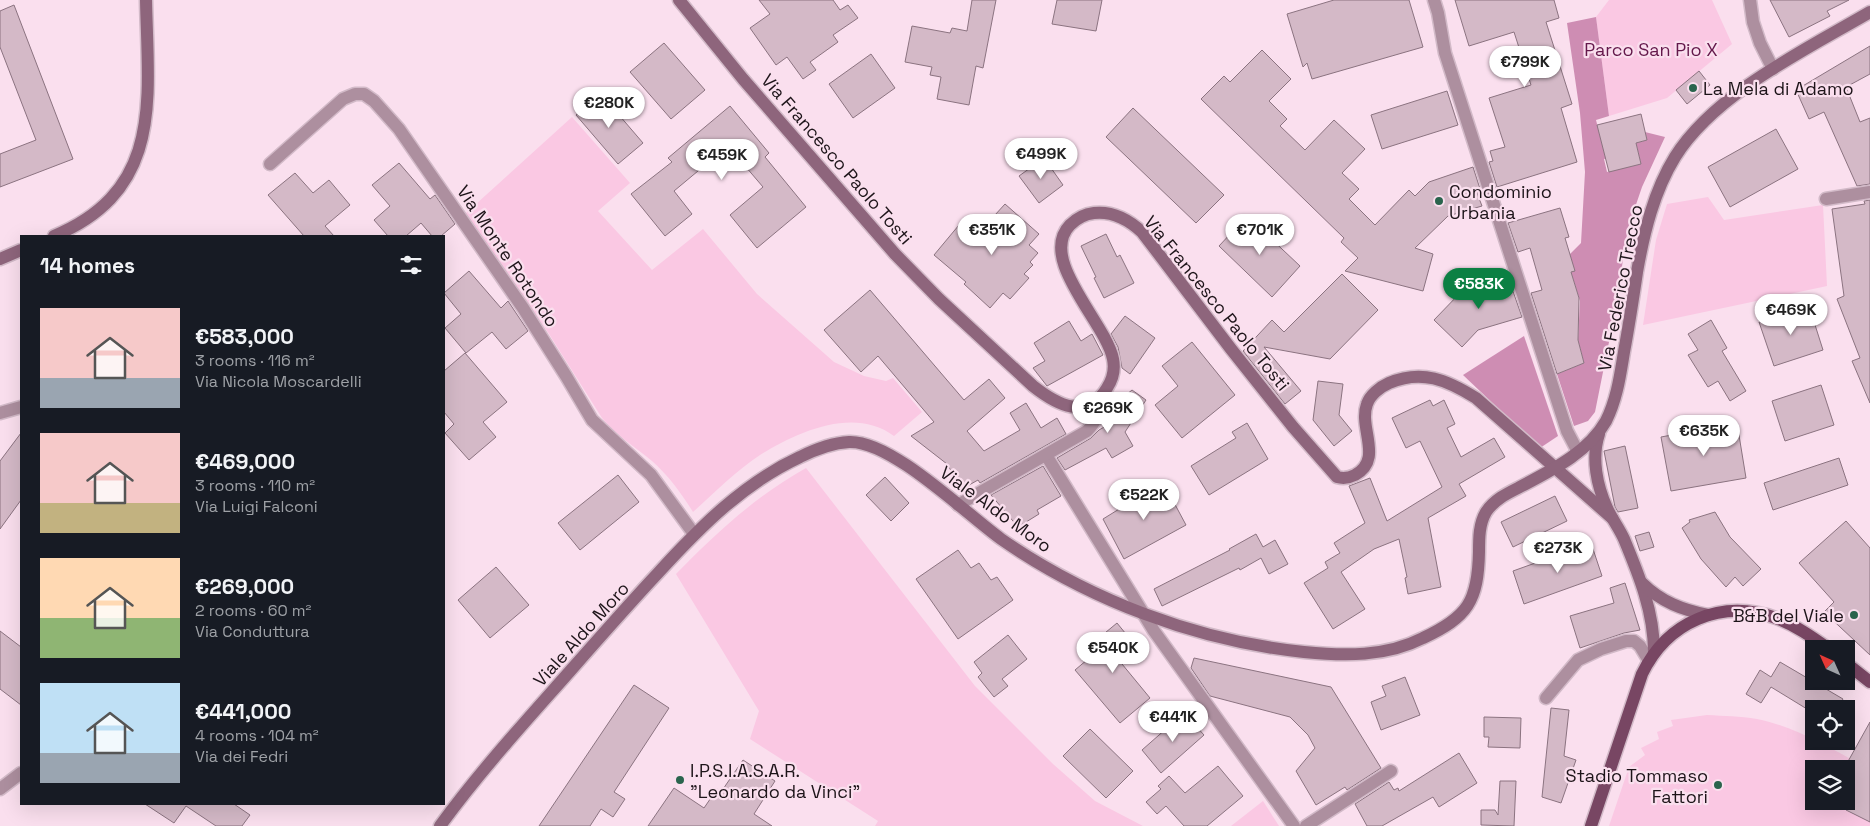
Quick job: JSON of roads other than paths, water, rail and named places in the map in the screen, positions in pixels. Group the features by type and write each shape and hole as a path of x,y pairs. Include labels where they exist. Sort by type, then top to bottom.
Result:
{"main road":[{"path":"1591,826 1640,680 1651,657 1660,645 1677,630 1694,620 1708,615 1744,612 1771,616 1799,629 1816,640"},
{"path":"1855,670 1870,682"}],"street":[{"path":"56,235 84,222 99,211 122,186 136,159 144,131 148,101 146,0"},
{"name":"Via Francesco Paolo Tosti","path":"679,0 813,160 895,254 927,287 1033,386 1050,398 1073,407 1087,406 1094,403 1103,394 1111,380 1114,366 1113,358 1103,332 1070,278 1063,261 1062,246 1064,235 1074,222 1088,214 1100,213 1121,217 1142,232 1237,356 1337,477 1345,478 1355,475 1364,468 1369,460 1370,448 1365,419 1369,399 1385,385 1409,376 1438,380 1457,387 1476,398 1612,518"},
{"path":"1434,0 1445,54 1564,422 1578,452"},
{"path":"1750,0 1753,22 1760,43 1773,69"},
{"name":"Via Federico Trecco","path":"1578,452 1600,430 1610,412 1616,394 1643,241 1653,206 1666,174 1682,146 1705,122 1740,91 1773,69 1870,12"},
{"name":"Via Monte Rotondo","path":"270,164 343,99 360,93 374,101 413,149 524,308 589,416 651,475 694,534"},
{"path":"1826,200 1870,192"},
{"path":"0,259 20,250"},
{"path":"958,505 1046,455 1090,427 1097,414 1094,403"},
{"path":"0,414 20,408"},
{"name":"Via Francesco Paolo Tosti","path":"1600,430 1596,450 1598,478 1604,502 1624,538 1641,581 1652,626 1651,657"},
{"name":"Viale Aldo Moro","path":"440,826 506,744 694,534 718,511 765,476 820,448 848,442 869,444 891,456 997,536 1028,556 1080,585 1142,612 1215,636 1290,650 1356,654 1386,651 1412,644 1450,623 1465,610 1474,594 1478,576 1480,529 1484,515 1499,498 1578,452"},
{"name":"Via Francesco Paolo Tosti","path":"1578,452 1598,478"},
{"path":"1046,455 1142,612 1294,826"},
{"name":"Via Francesco Paolo Tosti","path":"1641,581 1663,600 1687,610 1708,615"},
{"path":"1546,698 1578,660 1601,649 1626,641 1634,641 1651,657"},
{"path":"1306,826 1391,771"},
{"path":"0,789 20,774"}],"place":[{"name":"La Mela di Adamo","path":"1693,88"},
{"name":"Condominio Urbania","path":"1439,201"},
{"name":"B&B del Viale","path":"1854,615"},
{"name":"I.P.S.I.A.S.A.R. \"Leonardo da Vinci\"","path":"680,780"},
{"name":"Stadio Tommaso Fattori","path":"1718,785"}],"park label":[{"name":"Parco San Pio X","path":"1651,49"}]}
